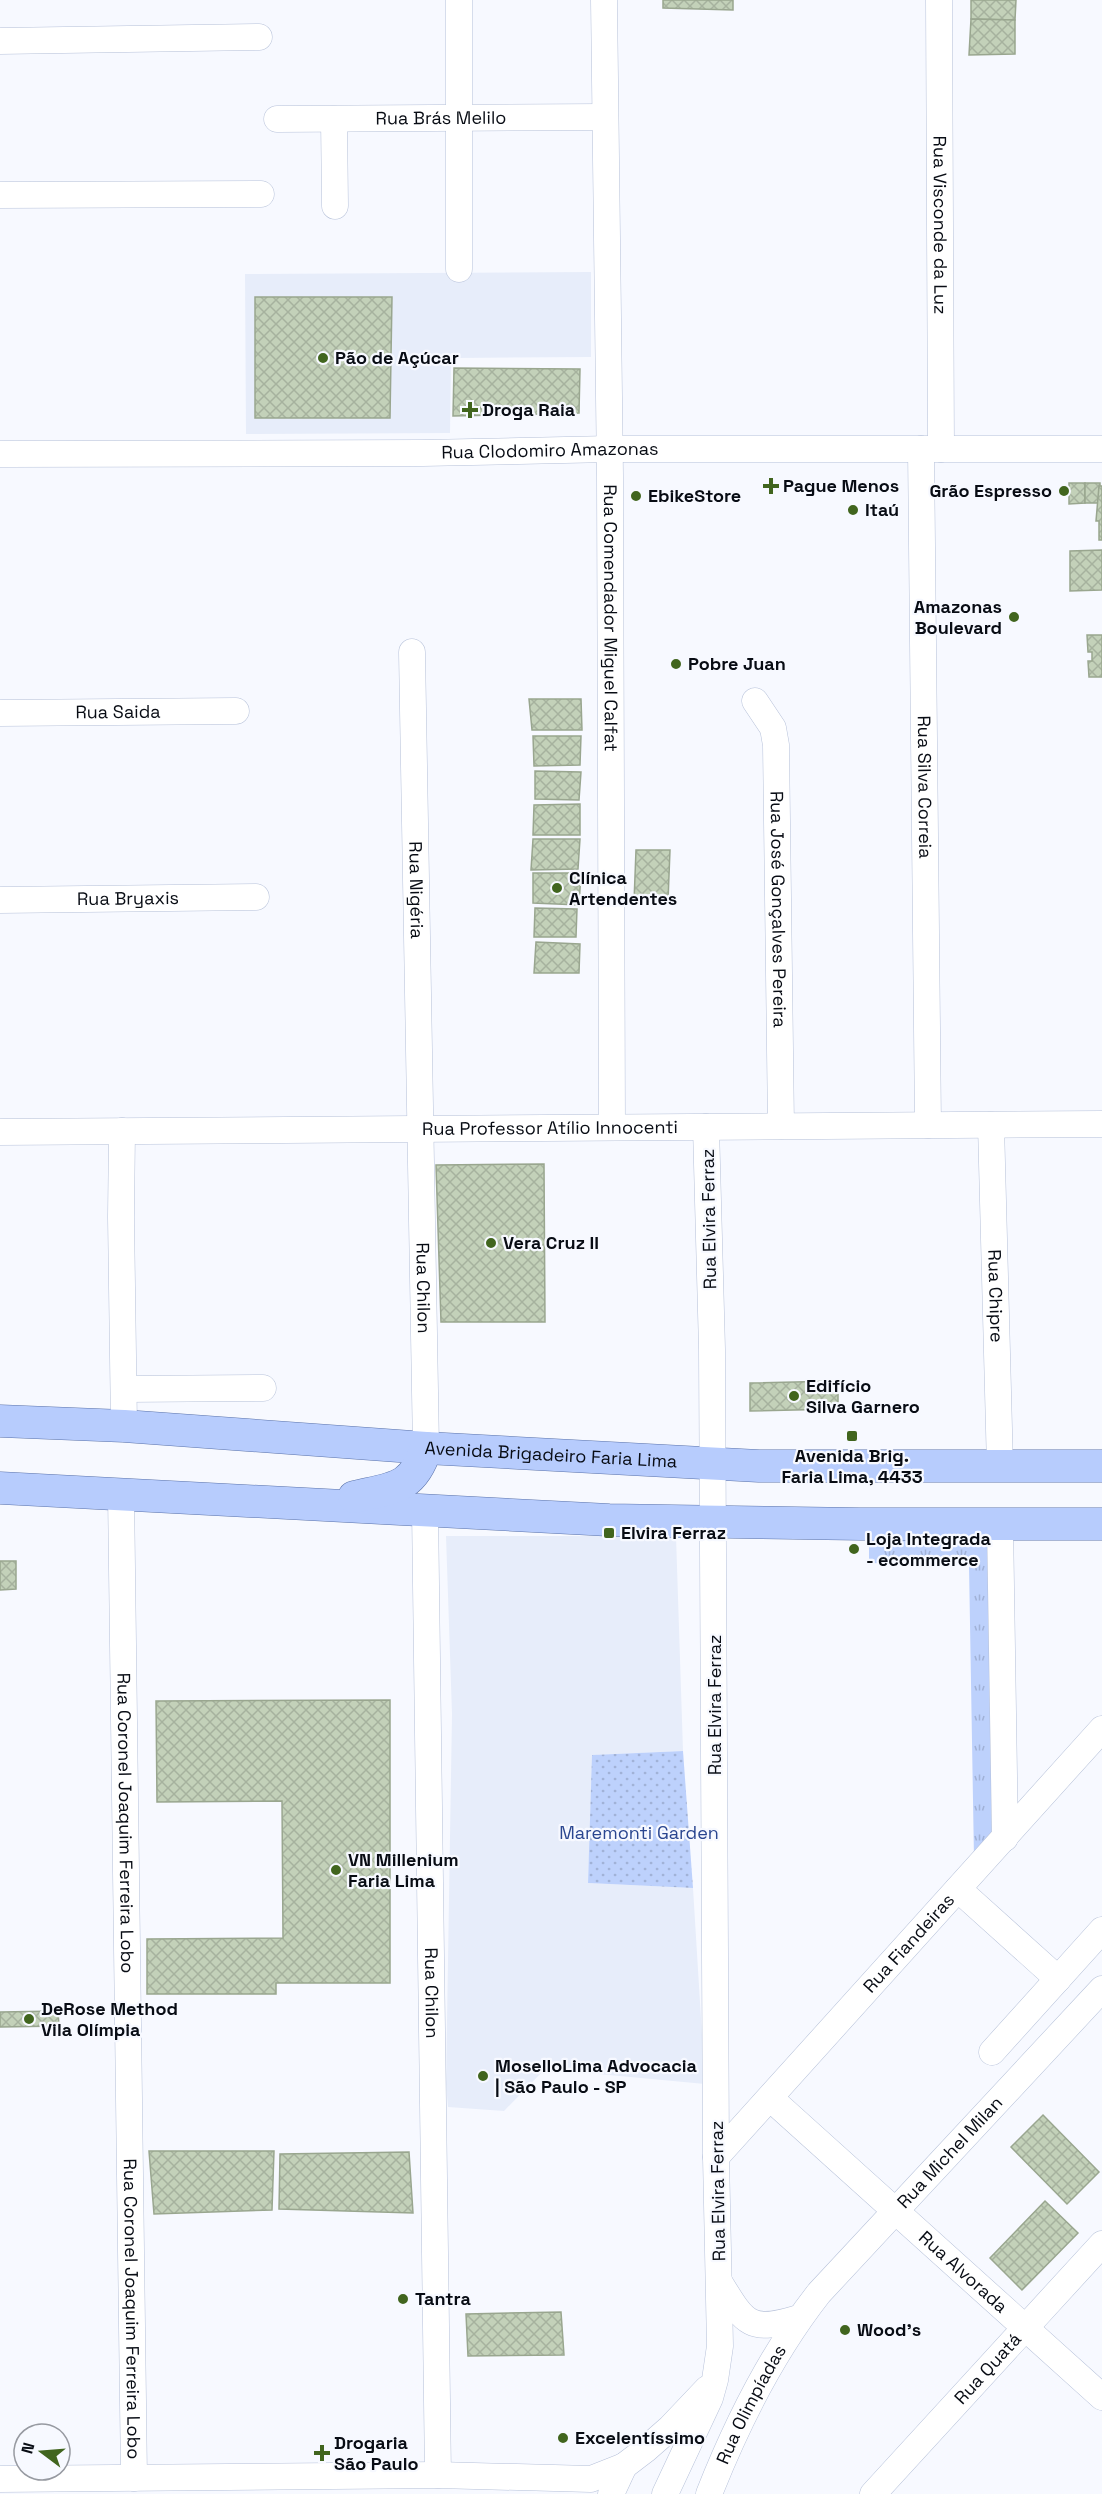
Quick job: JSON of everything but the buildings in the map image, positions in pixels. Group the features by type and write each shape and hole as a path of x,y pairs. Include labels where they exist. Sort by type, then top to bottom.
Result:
{"main road":[{"name":"Avenida Brigadeiro Faria Lima","path":"0,1421 124,1426 426,1448 770,1466 1102,1466"},
{"path":"328,1505 400,1486 417,1470 426,1448"},
{"path":"0,1488 609,1520 1102,1524"}],"street":[{"path":"459,0 459,269"},
{"name":"Rua Comendador Miguel Calfat","path":"604,0 610,449 612,1128"},
{"name":"Rua Visconde da Luz","path":"931,449 939,0"},
{"path":"0,41 259,37"},
{"name":"Rua Brás Melilo","path":"277,119 605,117"},
{"path":"333,119 335,206"},
{"path":"0,195 261,194"},
{"name":"Rua Clodomiro Amazonas","path":"0,454 412,453 610,449 1102,449"},
{"name":"Rua Silva Correia","path":"928,1125 931,449"},
{"name":"Rua Nigéria","path":"412,652 422,1129"},
{"name":"Rua José Gonçalves Pereira","path":"755,701 773,728 776,745 781,1126"},
{"name":"Rua Saida","path":"0,713 236,711"},
{"name":"Rua Bryaxis","path":"0,900 256,897"},
{"name":"Rua Professor Atílio Innocenti","path":"0,1132 1102,1124"},
{"name":"Rua Chipre","path":"991,1125 1000,1467"},
{"name":"Rua Elvira Ferraz","path":"706,1127 713,1463 716,2157 720,2283"},
{"name":"Rua Chilon","path":"422,1129 426,1448"},
{"path":"122,1131 124,1426"},
{"path":"124,1389 263,1388"},
{"name":"Rua Coronel Joaquim Ferreira Lobo","path":"121,1493 134,2478"},
{"name":"Rua Chilon","path":"425,1510 438,2475"},
{"path":"1000,1524 1005,1838"},
{"name":"Rua Fiandeiras","path":"716,2157 1102,1729"},
{"path":"958,1889 1058,1979"},
{"path":"992,2052 1102,1930"},
{"name":"Rua Michel Milan","path":"799,2318 819,2293 1102,1989"},
{"name":"Rua Alvorada","path":"770,2098 1102,2397"},
{"name":"Rua Quatá","path":"873,2494 1102,2244"},
{"path":"720,2283 744,2319 755,2324 774,2326 799,2318"},
{"path":"665,2494 697,2428 715,2380 720,2346 720,2283"},
{"name":"Rua Olimpíadas","path":"709,2494 753,2397 799,2318"},
{"path":"13,2484 134,2478 307,2486 438,2475 600,2489 670,2428 715,2380"}],"shaded area":[{"path":"591,272 591,357 456,358 451,364 450,433 246,434 245,274"},
{"path":"446,1536 676,1536 683,1751 593,1755 588,1883 693,1888 705,2084 545,2069 504,2111 448,2107 446,2084 452,1714"}],"green space":[{"path":"992,1534 996,1832 974,1859 969,1565 869,1563 869,1535"},
{"name":"Maremonti Garden","path":"683,1751 693,1888 588,1883 592,1755"}],"place":[{"name":"Pão de Açúcar","path":"323,358"},
{"name":"Droga Raia","path":"470,410"},
{"name":"Pague Menos","path":"771,486"},
{"name":"Grão Espresso","path":"1064,491"},
{"name":"EbikeStore","path":"636,496"},
{"name":"Itaú","path":"853,510"},
{"name":"Amazonas Boulevard","path":"1014,617"},
{"name":"Pobre Juan","path":"676,664"},
{"name":"Clínica Artendentes","path":"557,888"},
{"name":"Vera Cruz II","path":"491,1243"},
{"name":"Edifício Silva Garnero","path":"794,1396"},
{"name":"Avenida Brig. Faria Lima, 4433","path":"852,1436"},
{"name":"Elvira Ferraz","path":"609,1533"},
{"name":"Loja Integrada - ecommerce","path":"854,1549"},
{"name":"VN Millenium Faria Lima","path":"336,1870"},
{"name":"DeRose Method Vila Olímpia","path":"29,2019"},
{"name":"MoselloLima Advocacia | São Paulo - SP","path":"483,2076"},
{"name":"Tantra","path":"403,2299"},
{"name":"Wood's","path":"845,2330"},
{"name":"Excelentíssimo","path":"563,2438"},
{"name":"Drogaria São Paulo","path":"322,2453"}]}
